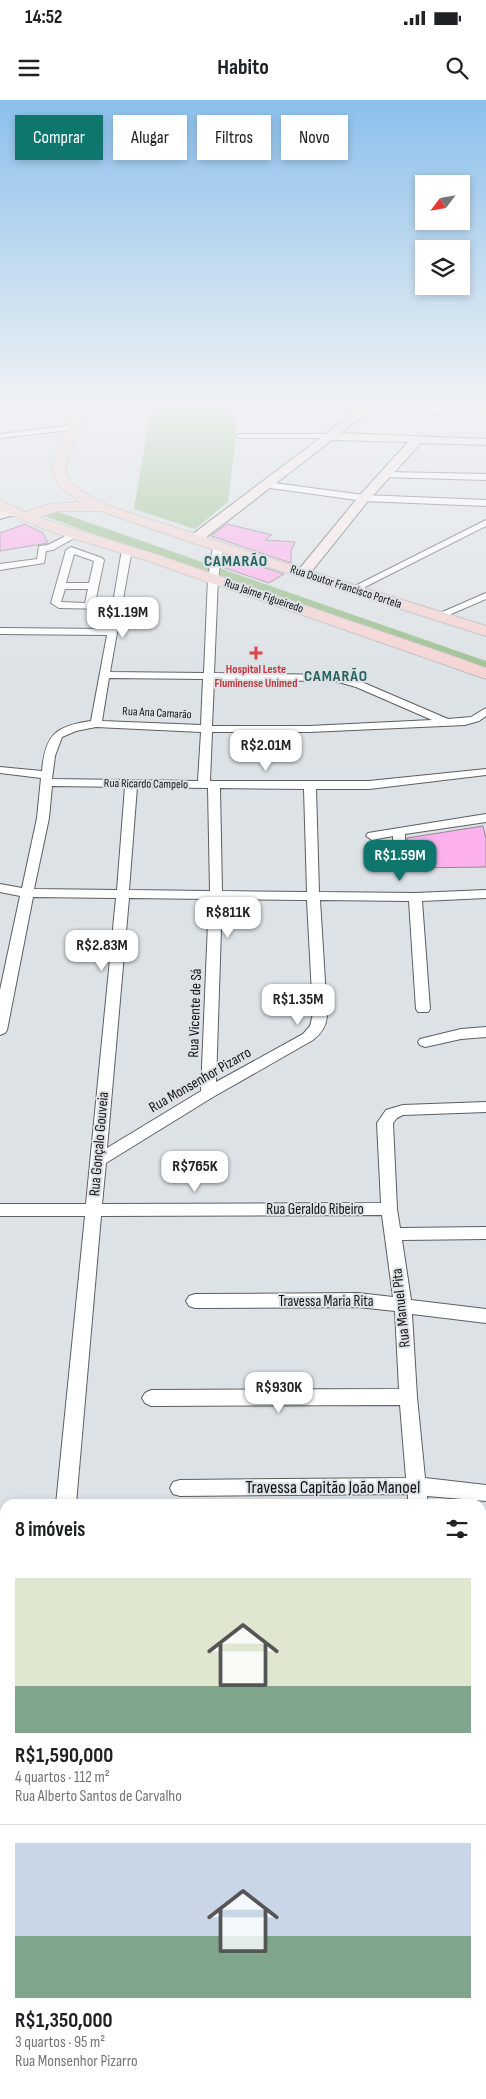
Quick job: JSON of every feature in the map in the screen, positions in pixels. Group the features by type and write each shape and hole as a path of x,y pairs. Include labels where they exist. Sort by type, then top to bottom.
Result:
{"main road":[{"path":"10,512 41,506 65,495"},
{"name":"Rua Doutor Francisco Portela","path":"78,495 113,511 218,547 486,631"},
{"path":"195,539 252,495"},
{"path":"303,573 366,495"},
{"path":"10,512 83,506 113,511"},
{"name":"Rua Jaime Figueiredo","path":"10,512 213,578 406,644 486,674"}],"street":[{"path":"344,495 364,498 486,503"},
{"path":"354,589 486,522"},
{"path":"472,530 486,535"},
{"path":"0,567 41,561 42,548 50,548 75,534"},
{"name":"Rua Vicente de Sá","path":"208,1092 216,894 206,730 210,677 213,578 218,547"},
{"path":"96,724 127,549"},
{"path":"88,606 98,559 74,550 69,552 57,604 88,606 116,606"},
{"path":"60,586 93,586"},
{"path":"438,616 486,596"},
{"path":"0,631 112,632"},
{"path":"106,675 323,678 348,681 446,722"},
{"name":"Rua Ana Camarão","path":"0,1030 3,996 44,815 47,779 54,741 58,735 79,726 96,724 206,730 348,728 475,719 486,711"},
{"name":"Rua Ricardo Campelo","path":"0,770 47,779 130,785 310,786 370,785 486,772"},
{"name":"Rua Gonçalo Gouveia","path":"66,1499 96,1168 124,893 130,785"},
{"name":"Rua Monsenhor Pizarro","path":"96,1168 208,1092 308,1037 316,1030 320,1022 320,1014 313,895 310,786"},
{"path":"372,836 486,818"},
{"path":"399,831 400,864"},
{"path":"0,888 27,893 415,896 486,894"},
{"path":"415,896 423,1008"},
{"path":"425,1042 461,1034 486,1032"},
{"name":"Rua Manuel Pita","path":"417,1495 408,1398 403,1305 389,1209 385,1123 387,1116 403,1110 486,1107"},
{"name":"Rua Geraldo Ribeiro","path":"0,1210 94,1203 389,1209"},
{"path":"392,1234 486,1233"},
{"name":"Travessa Maria Rita","path":"195,1301 358,1300 486,1316"},
{"path":"151,1398 408,1398"},
{"name":"Travessa Capitão João Manoel","path":"180,1488 417,1495 486,1493"}],"green space":[{"path":"136,495 229,495 228,502 195,529 134,509"},
{"path":"47,508 486,661 486,674 36,513"}],"building":[{"path":"25,524 43,533 48,543 0,551 0,533"},
{"path":"227,524 272,535 265,540 295,542 291,551 291,563 211,536"},
{"path":"228,556 284,574 269,583 222,567"},
{"path":"483,826 486,839 486,867 410,868 407,838"}],"place":[{"name":"Hospital Leste Fluminense Unimed","path":"256,653"}],"district":[{"name":"CAMARÃO","path":"236,561"},
{"name":"CAMARÃO","path":"336,676"}]}
